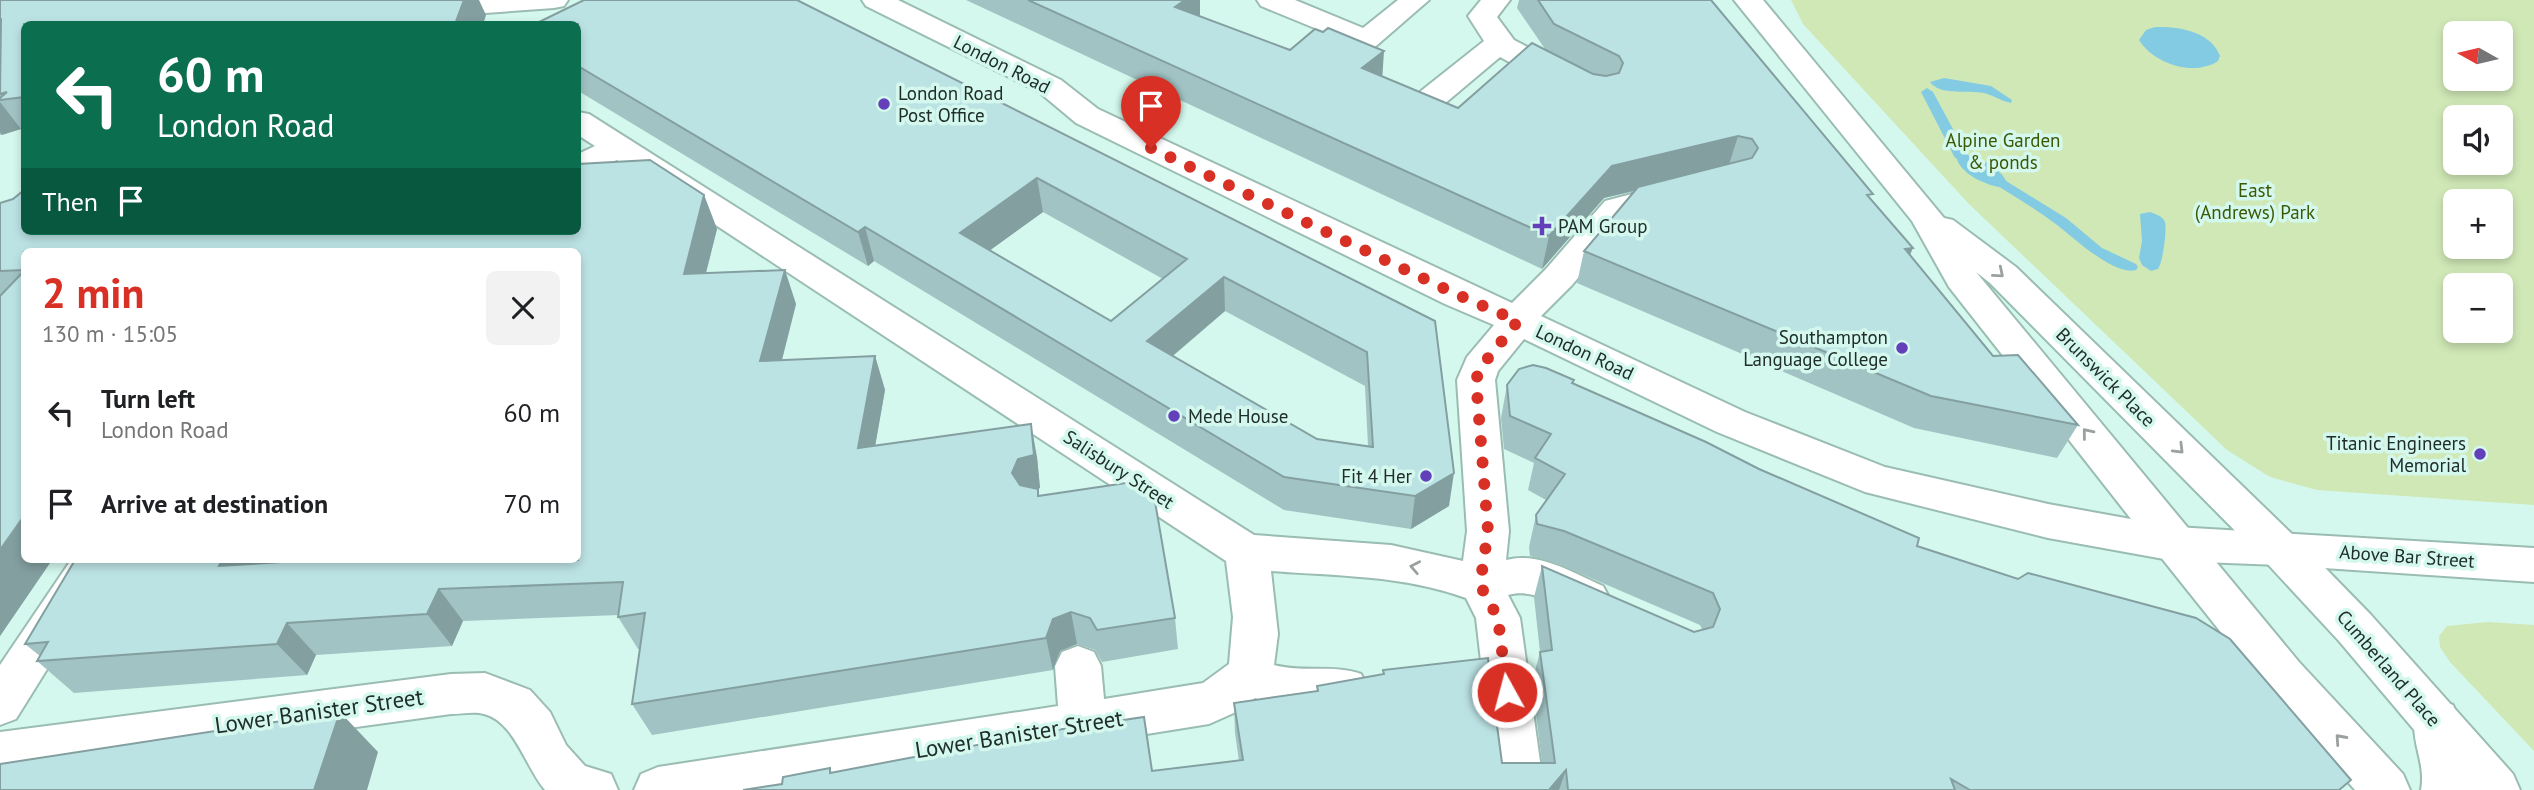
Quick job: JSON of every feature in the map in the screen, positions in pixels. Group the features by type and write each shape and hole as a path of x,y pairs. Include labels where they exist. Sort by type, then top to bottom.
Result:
{"street":[{"name":"London Road","path":"876,0 1050,86 1087,116 1458,295 1731,422 1878,481 2036,518 2175,544 2279,548"},
{"path":"1272,0 1366,40 1415,0"},
{"path":"1496,0 1482,16 1500,42 1587,90"},
{"name":"Brunswick Place","path":"1748,0 1926,216 1962,279 2175,544"},
{"path":"402,10 542,9"},
{"path":"1432,98 1500,42"},
{"name":"Salisbury Street","path":"581,123 1245,552 1391,562 1447,573 1480,585"},
{"path":"581,165 619,147"},
{"path":"1520,790 1498,618 1480,585 1488,531 1476,380 1480,368 1518,321 1617,209 1697,188"},
{"name":"Brunswick Place","path":"1926,216 2003,275 2279,548"},
{"path":"1097,498 1135,479"},
{"path":"2175,544 2284,676 2386,790"},
{"name":"Above Bar Street","path":"2279,548 2534,565"},
{"name":"Cumberland Place","path":"2279,548 2355,628 2497,790"},
{"path":"1245,552 1254,610 1254,651 1247,675 1281,688 1310,693 1345,688"},
{"path":"0,704 92,563"},
{"path":"1480,585 1520,574 1540,578 1623,615"},
{"path":"1079,666 1083,724"},
{"name":"Lower Banister Street","path":"658,790 1209,703 1232,691 1247,675"},
{"name":"Lower Banister Street","path":"0,754 451,694 485,693 514,705 533,727 549,760 570,785 594,790"},
{"path":"2436,720 2447,779 2445,790"}],"green space":[{"name":"East (Andrews) Park","path":"1791,0 2534,0 2534,505 2317,490 2270,477 2227,450 1969,204 1803,24"},
{"path":"2488,622 2534,625 2534,751 2450,662 2440,647 2439,636 2447,626"}],"water":[{"path":"2155,27 2183,29 2202,36 2216,48 2220,56 2218,61 2208,66 2186,68 2154,56 2139,40 2146,30"},
{"path":"1944,78 1991,86 2012,100 2011,103 1984,93 1940,89 1930,82"},
{"path":"1962,154 1988,163 2000,172 2008,184 2003,188 1975,178 1959,163 1956,157"},
{"path":"2150,212 2163,218 2165,222 2160,265 2158,269 2151,271 2142,265 2139,258 2142,241 2140,214"}],"building":[{"path":"0,0 464,0 456,21 21,21 21,97 0,100 7,92 0,94"},
{"path":"584,0 797,0 1435,321 1454,473 1415,496 1284,477 865,227 858,232 581,68 581,21 541,21","holes":["1037,178 1187,259 1111,321 960,233","1224,277 1367,352 1373,447 1317,439 1147,341"]},
{"path":"1028,0 1185,0 1175,7 1290,50 1315,29 1323,32 1328,28 1384,51 1362,68 1458,108 1532,43 1593,74 1606,76 1619,73 1623,63 1619,56 1554,24 1538,0 1711,0 1873,194 1867,195 1913,248 1905,249 1993,356 2018,355 2078,425 1931,396 1584,251 1638,187 1752,158 1758,148 1752,139 1738,136 1612,166 1549,236"},
{"path":"650,160 704,195 684,274 785,270 760,361 875,356 858,448 1031,424 1034,455 1018,459 1012,473 1020,485 1038,489 1038,496 1146,480 1152,484 1175,618 1097,630 1090,618 1071,612 1053,619 1046,638 632,704 645,613 618,617 623,582 439,589 427,614 287,623 277,644 37,661 48,642 25,644 73,563 220,563 219,566 266,563 581,563 581,248 21,248 21,270 0,271 0,203 13,199 21,192 21,235 581,235 581,164"},
{"path":"21,274 21,520 0,550 0,296"},
{"path":"1533,365 1574,380 1572,383 1706,442 1759,469 1919,538 1917,546 2018,579 2028,573 2196,618 2230,639 2351,780 2339,790 1970,790 1951,779 1955,790 1568,790 1566,770 1549,790 743,790 782,784 783,777 830,768 830,773 1056,730 1144,717 1152,771 1243,760 1234,703 1318,691 1317,686 1384,674 1383,670 1488,658 1502,763 1555,763 1540,652 1552,650 1542,566 1694,632 1713,627 1720,609 1713,593 1564,531 1537,524 1536,515 1565,474 1535,458 1551,434 1510,416 1507,385 1519,369"},
{"path":"340,712 314,790 0,790 0,764"}],"waterway":[{"path":"1927,92 1960,155"},
{"path":"2006,185 2061,221 2097,251 2131,267"}],"place":[{"name":"London Road Post Office","path":"884,104"},
{"name":"PAM Group","path":"1542,226"},
{"name":"Southampton Language College","path":"1902,348"},
{"name":"Mede House","path":"1174,416"},
{"name":"Titanic Engineers Memorial","path":"2480,454"},
{"name":"Fit 4 Her","path":"1426,476"}],"route":[{"path":"1151,148 1518,321 1480,368 1476,380 1488,531 1480,585 1498,618 1507,692"}],"park label":[{"name":"Alpine Garden & ponds","path":"2003,151"}]}
